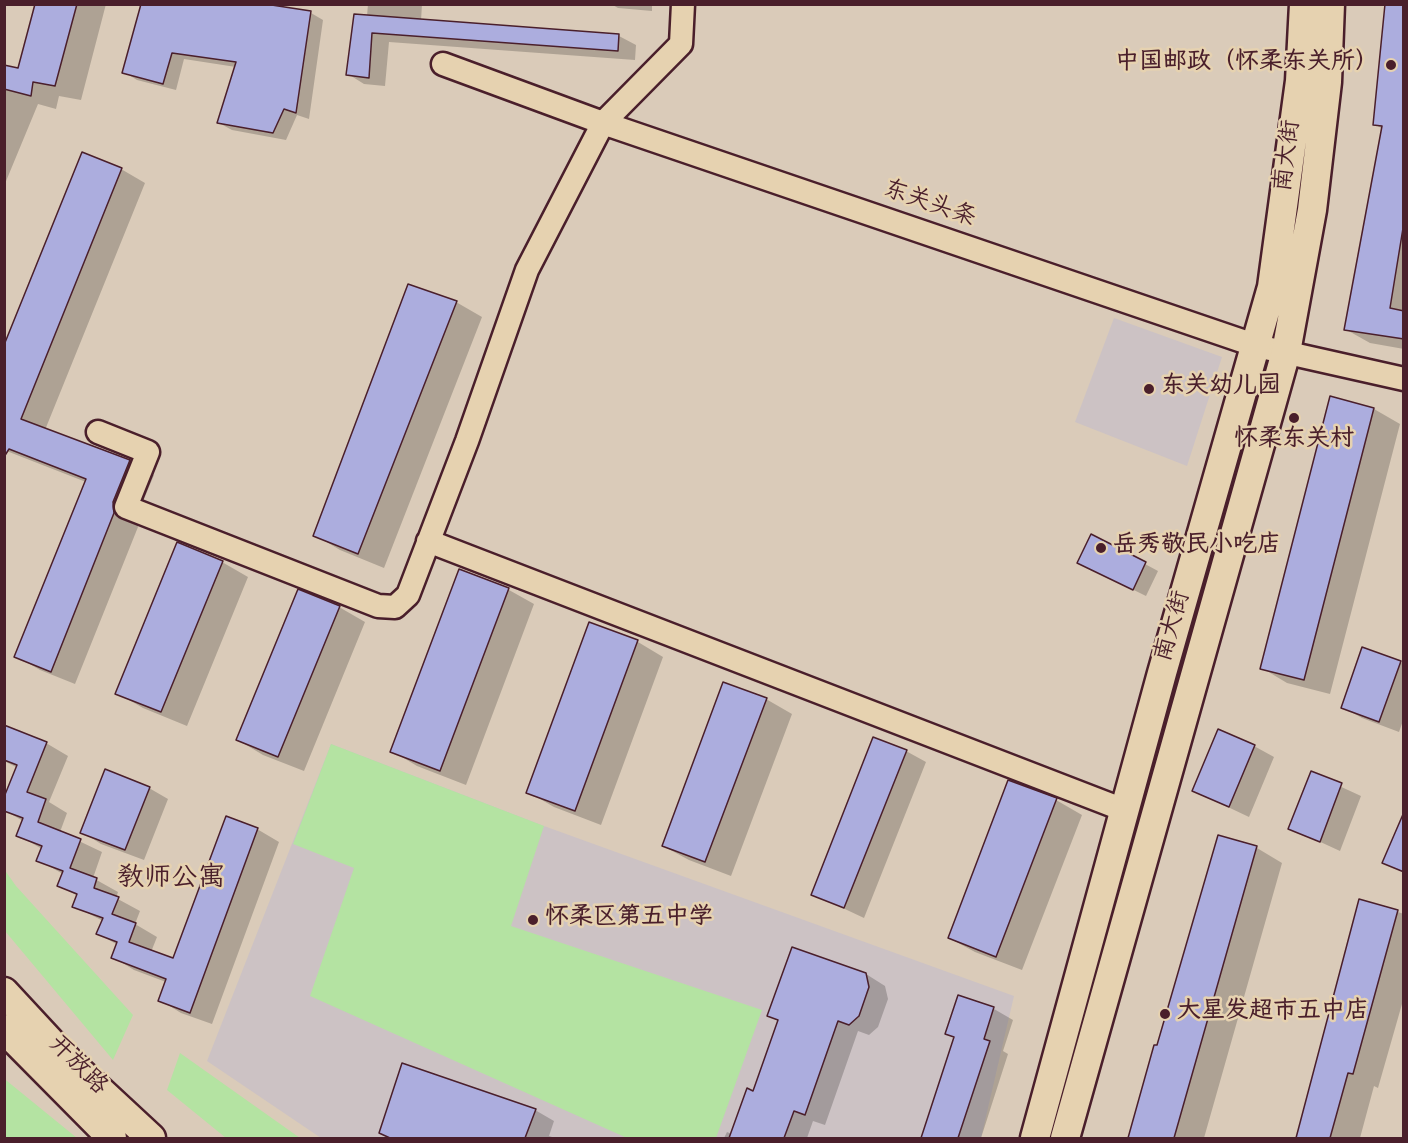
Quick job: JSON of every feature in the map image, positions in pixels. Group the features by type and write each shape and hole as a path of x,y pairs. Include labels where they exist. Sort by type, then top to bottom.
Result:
{"main road":[{"name":"南大街","path":"1035,1138 1124,810 1272,287 1300,81 1304,4"},
{"name":"南大街","path":"1065,1138 1286,352 1313,199 1327,82 1330,4"},
{"name":"开放路","path":"4,992 68,1061 151,1138"},
{"name":"开放路","path":"4,1029 112,1138"}],"street":[{"path":"98,432 148,452 126,507 378,606 394,607 408,595 527,270 603,123 681,44 684,4"},
{"name":"东关头条","path":"443,64 603,123 1257,346 1404,380"},
{"path":"428,541 1124,810"}],"shaded area":[{"name":"东关幼儿园","path":"1114,318 1222,357 1187,466 1075,422"},
{"name":"怀柔区第五中学","path":"331,744 544,826 1014,996 981,1138 321,1138 207,1061"}],"green space":[{"path":"331,744 544,826 511,926 762,1010 716,1138 627,1138 310,996 354,868 293,844"},
{"path":"4,869 16,886 133,1015 113,1060 5,931"},
{"path":"180,1053 300,1138 226,1138 167,1090"},
{"path":"4,1078 7,1081 77,1138 5,1138"}],"building":[{"path":"35,4 77,4 55,86 33,82 31,96 4,89 4,65 18,68"},
{"path":"141,4 265,4 311,11 296,113 284,109 273,133 217,123 236,62 172,53 163,84 122,73"},
{"path":"1385,4 1404,4 1404,222 1390,308 1404,311 1404,339 1344,330 1382,126 1373,125"},
{"path":"354,14 619,34 618,51 372,33 369,78 346,75"},
{"path":"82,152 122,168 21,419 130,460 113,502 114,513 51,672 14,657 86,479 9,449 4,457 4,345"},
{"path":"408,284 457,301 358,554 313,536"},
{"path":"1330,396 1374,408 1304,680 1260,669"},
{"name":"岳秀敬民小吃店","path":"1091,534 1146,562 1133,590 1077,563"},
{"path":"177,542 223,561 161,712 115,694"},
{"path":"459,569 509,588 440,771 390,752"},
{"path":"298,589 340,606 278,757 236,740"},
{"path":"589,622 638,640 575,811 526,793"},
{"path":"1362,647 1401,661 1379,722 1341,708"},
{"path":"723,682 767,698 705,862 662,846"},
{"path":"4,725 47,742 27,792 46,799 38,822 81,839 70,868 97,878 94,888 119,897 112,914 136,923 129,942 173,958 226,816 258,828 190,1013 158,1001 166,979 111,958 117,942 96,934 103,918 72,907 77,894 57,886 63,871 36,861 42,846 16,836 23,818 4,811 4,797 17,765 4,760"},
{"path":"1218,729 1255,745 1229,807 1192,791"},
{"path":"873,737 907,750 844,908 811,895"},
{"path":"105,769 150,787 125,850 80,833"},
{"path":"1311,771 1342,783 1320,842 1288,829"},
{"path":"1008,780 1057,798 996,957 948,938"},
{"path":"1404,812 1404,872 1382,863"},
{"path":"1218,835 1257,846 1174,1138 1128,1138 1154,1045 1157,1045"},
{"path":"1359,899 1398,910 1353,1074 1348,1073 1330,1138 1296,1138"},
{"path":"792,947 866,973 869,987 859,1016 849,1025 838,1021 805,1115 794,1111 784,1138 729,1138 747,1088 753,1091 778,1020 767,1016"},
{"path":"958,995 994,1007 984,1039 990,1041 958,1138 921,1138 954,1037 945,1034"},
{"path":"402,1063 536,1109 525,1138 390,1138 379,1133"}],"place":[{"name":"中国邮政（怀柔东关所）","path":"1391,65"},
{"name":"东关幼儿园","path":"1149,389"},
{"name":"怀柔东关村","path":"1294,418"},
{"name":"岳秀敬民小吃店","path":"1101,548"},
{"name":"怀柔区第五中学","path":"533,920"},
{"name":"大星发超市五中店","path":"1165,1014"}],"district":[{"name":"教师公寓","path":"171,881"}]}
